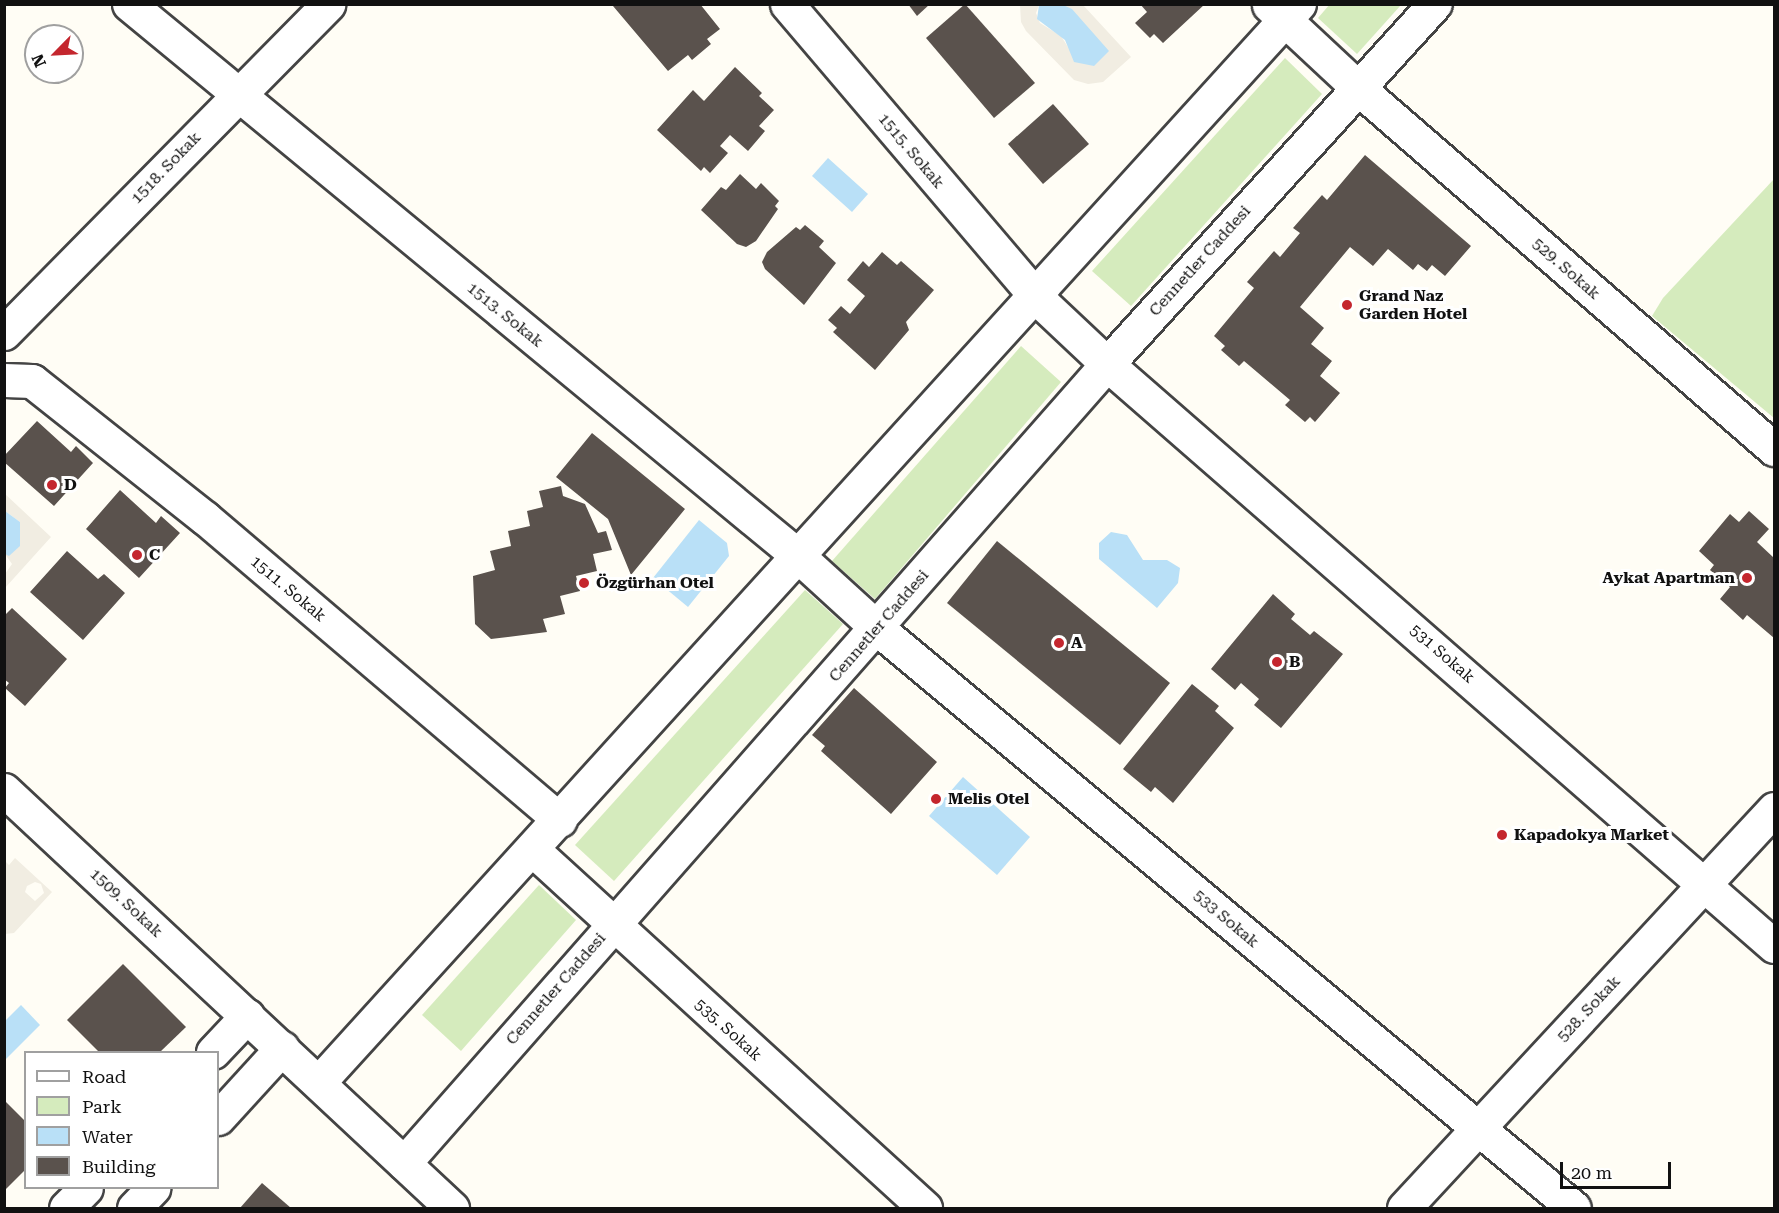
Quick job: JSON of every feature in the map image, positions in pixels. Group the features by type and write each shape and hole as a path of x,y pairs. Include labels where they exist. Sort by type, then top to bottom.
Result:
{"street":[{"name":"1513. Sokak","path":"129,4 797,555 878,629"},
{"name":"1518. Sokak","path":"4,333 328,4"},
{"name":"1515. Sokak","path":"787,4 1036,297 1107,364"},
{"name":"Cennetler Caddesi","path":"404,1163 612,925 878,629 1107,364 1434,4"},
{"path":"319,1082 560,820 797,555 1036,297 1284,10"},
{"name":"529. Sokak","path":"1284,10 1358,88 1774,449"},
{"name":"531 Sokak","path":"1107,364 1707,884 1774,946"},
{"name":"1511. Sokak","path":"4,380 32,381 206,518 560,820"},
{"name":"533 Sokak","path":"878,629 1574,1209"},
{"name":"1509. Sokak","path":"4,790 247,1016"},
{"name":"528. Sokak","path":"1404,1209 1774,809"},
{"name":"535. Sokak","path":"532,850 924,1209"},
{"path":"215,1051 247,1016 452,1209"},
{"path":"219,1117 282,1048"},
{"path":"66,1209 85,1189"},
{"path":"134,1209 152,1189"}],"green space":[{"path":"1330,4 1401,5 1357,54 1318,18"},
{"path":"1285,58 1322,94 1131,306 1092,271"},
{"path":"1774,179 1774,418 1652,316 1663,298"},
{"path":"1021,346 1061,382 875,599 832,561"},
{"path":"805,590 843,624 614,881 575,845"},
{"path":"539,885 576,920 461,1051 422,1015"}],"shaded area":[{"path":"1020,5 1039,5 1036,13 1040,23 1061,36 1073,55 1094,66 1063,5 1083,5 1131,57 1103,82 1088,84 1074,80 1026,31 1021,22"},
{"path":"4,493 51,537 5,588 5,574 12,564 5,554 20,522 5,511"},
{"path":"15,858 52,892 14,933 5,934 5,861 9,865","holes":["35,882 41,884 44,893 35,901 25,892 27,886"]}],"water":[{"path":"1039,5 1063,5 1072,9 1109,51 1094,66 1074,62 1065,40 1037,19"},
{"path":"828,158 868,194 852,212 812,176"},
{"path":"5,511 20,522 20,546 9,556 5,554"},
{"path":"699,520 727,543 729,556 688,607 653,578"},
{"path":"1111,532 1127,535 1143,560 1167,560 1180,568 1178,583 1157,608 1099,559 1099,543"},
{"path":"963,777 1030,837 997,875 929,816"},
{"path":"21,1005 40,1025 5,1060 5,1021"}],"building":[{"path":"700,4 720,29 707,39 711,44 692,60 688,55 668,71 613,6"},
{"path":"908,4 930,4 917,16"},
{"path":"965,4 1035,83 994,118 926,38"},
{"path":"1140,4 1205,4 1163,43 1154,34 1150,38 1135,23 1147,12"},
{"path":"735,67 762,93 759,96 774,110 759,126 765,131 748,151 730,135 720,146 728,153 710,173 704,167 701,171 657,130 693,90 704,101"},
{"path":"1053,104 1089,144 1043,184 1008,144"},
{"path":"1365,155 1471,246 1445,276 1432,265 1427,271 1418,264 1413,270 1388,249 1373,266 1350,247 1300,307 1324,328 1311,344 1332,361 1320,376 1340,393 1315,422 1310,417 1305,422 1285,405 1290,400 1244,361 1239,366 1221,350 1225,346 1214,336 1254,288 1247,282 1274,251 1280,257 1300,233 1293,228 1322,195 1327,200"},
{"path":"740,174 756,189 761,183 779,201 775,206 778,209 756,241 746,247 737,244 701,210 721,187 726,190"},
{"path":"805,225 824,241 819,247 836,263 804,305 765,269 762,262 767,252 796,227 800,230"},
{"path":"882,252 897,265 901,261 934,290 906,322 909,330 875,370 833,332 837,328 828,320 841,306 850,314 865,296 847,280 863,261 869,267"},
{"name":"D","path":"37,421 71,452 76,446 93,463 54,506 4,462 4,456"},
{"path":"592,433 685,509 631,575 608,519 556,477"},
{"path":"561,486 563,496 585,504 598,533 606,531 612,550 593,554 597,571 576,576 580,591 560,596 565,614 543,619 547,632 491,639 475,624 473,576 495,570 490,551 511,546 508,531 530,526 527,511 543,507 539,491"},
{"name":"C","path":"120,490 156,523 161,516 180,533 139,578 86,529"},
{"name":"Aykat Apartman","path":"1749,511 1769,529 1757,542 1774,558 1774,638 1747,615 1743,620 1720,599 1730,587 1710,570 1714,565 1699,551 1730,514 1739,522"},
{"name":"A","path":"997,541 1170,683 1120,745 947,603"},
{"path":"67,551 98,579 104,574 125,593 83,640 30,592"},
{"name":"B","path":"1273,594 1295,614 1291,619 1310,635 1314,631 1343,654 1281,728 1254,705 1259,699 1241,683 1235,690 1211,669"},
{"path":"12,608 67,659 25,706 5,688 9,683 4,679 4,616"},
{"path":"1192,684 1219,706 1215,711 1234,728 1173,803 1155,787 1151,792 1123,769"},
{"path":"854,688 937,762 891,814 821,751 825,746 812,735"},
{"path":"123,964 186,1027 161,1051 98,1051 67,1020"},
{"path":"5,1101 24,1120 24,1171 5,1190"},
{"path":"262,1183 291,1208 240,1208"}],"place":[{"name":"Grand Naz Garden Hotel","path":"1347,305"},
{"name":"D","path":"52,485"},
{"name":"C","path":"137,555"},
{"name":"Aykat Apartman","path":"1747,578"},
{"name":"Özgürhan Otel","path":"584,583"},
{"name":"A","path":"1059,643"},
{"name":"B","path":"1277,662"},
{"name":"Melis Otel","path":"936,799"},
{"name":"Kapadokya Market","path":"1502,835"}]}
